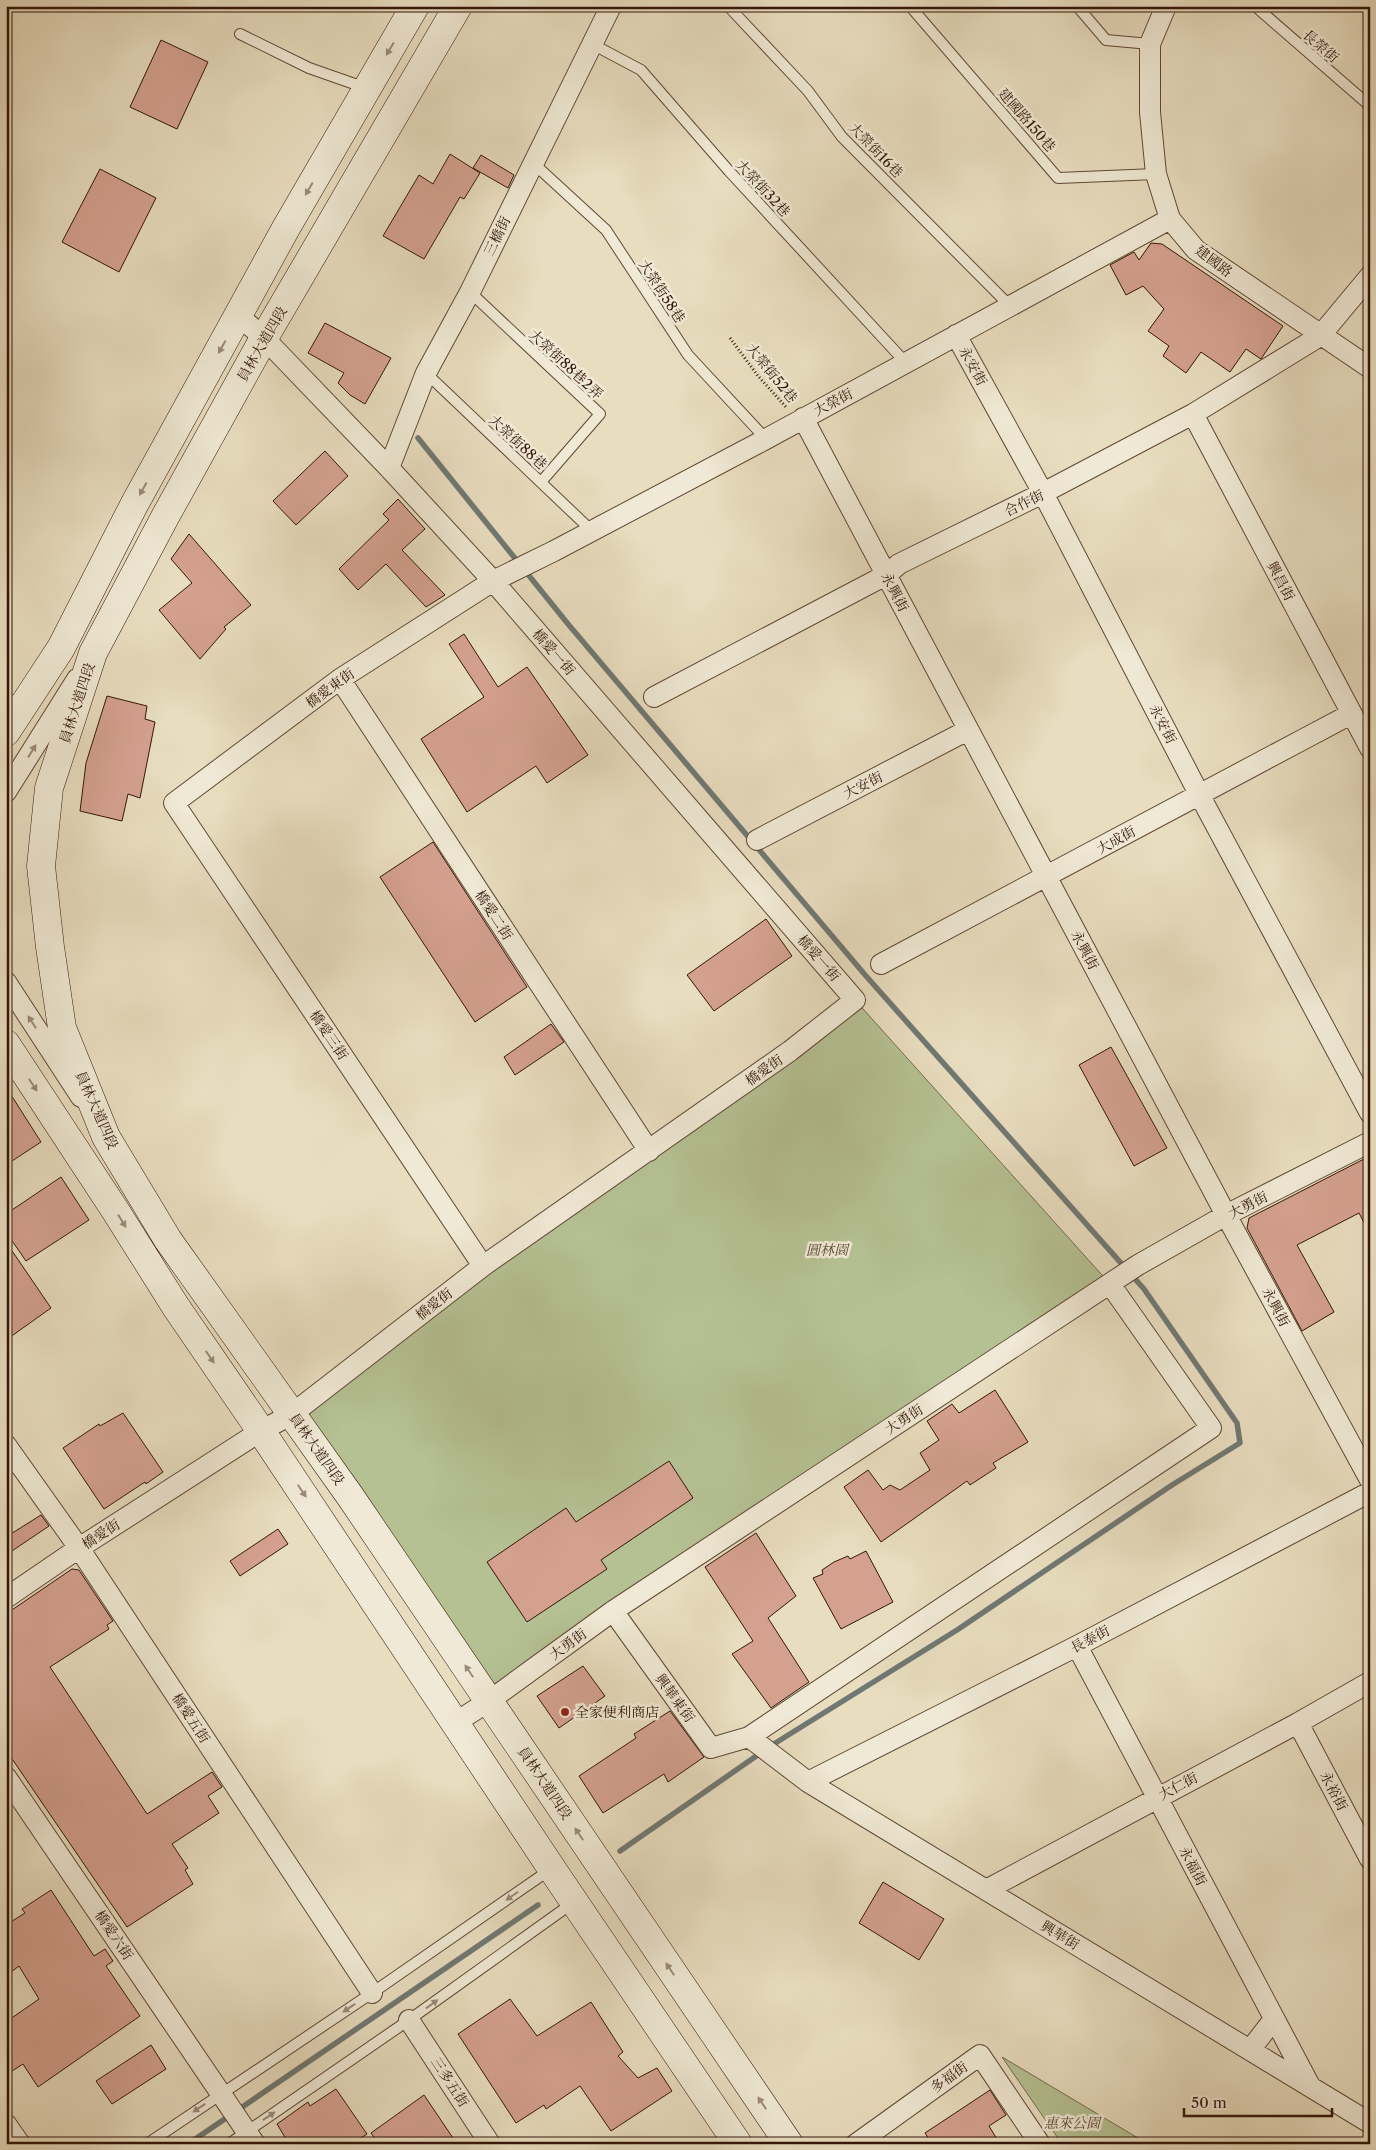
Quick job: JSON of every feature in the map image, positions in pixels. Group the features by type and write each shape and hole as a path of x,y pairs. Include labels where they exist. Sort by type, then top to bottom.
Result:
{"main road":[{"path":"6,732 61,648 134,504 286,228 415,6"},
{"name":"員林大道四段","path":"458,6 264,338 165,517 93,653 49,788 40,866 62,1028 106,1137 168,1240 292,1414 789,2144"},
{"path":"6,1044 176,1307 262,1431 455,1723 738,2144"}],"street":[{"name":"三橋街","path":"389,468 426,373 470,292 532,162 611,6"},
{"name":"建國路","path":"1166,6 1150,44 1150,112 1156,174 1170,219 1196,250 1320,336 1370,368"},
{"name":"大榮街","path":"499,578 766,439 1170,219"},
{"name":"合作街","path":"654,697 886,575 899,564 1043,494 1193,414 1320,336 1370,276"},
{"name":"橋愛一街","path":"239,316 264,338 389,468 499,578 855,1000"},
{"name":"永安街","path":"956,335 1043,494 1199,794 1370,1113"},
{"name":"興昌街","path":"1193,414 1370,748"},
{"name":"永興街","path":"800,420 886,575 1226,1215 1370,1480"},
{"name":"橋愛東街","path":"174,803 340,680 499,578"},
{"path":"6,792 93,653"},
{"name":"橋愛二街","path":"340,680 648,1151"},
{"name":"大成街","path":"881,964 1047,878 1199,794 1351,714"},
{"name":"大安街","path":"757,840 968,730"},
{"name":"橋愛三街","path":"174,803 483,1266"},
{"path":"6,982 106,1137"},
{"name":"橋愛街","path":"6,1598 79,1548 262,1431 292,1414 483,1266 790,1051 855,1000"},
{"name":"大勇街","path":"455,1723 489,1702 613,1611 1138,1265 1226,1215 1370,1142"},
{"path":"751,1739 1211,1428 1114,1281"},
{"name":"橋愛五街","path":"6,1445 79,1548 372,1993"},
{"name":"長泰街","path":"808,1782 1077,1646 1370,1492"},
{"name":"興華東街","path":"613,1611 711,1748 751,1739"},
{"name":"永福街","path":"1077,1646 1310,2086"},
{"name":"大仁街","path":"986,1890 1298,1723 1370,1682"},
{"name":"永裕街","path":"1298,1723 1370,1859"},
{"name":"興華街","path":"751,1739 808,1782 1370,2123"},
{"name":"橋愛六街","path":"6,1777 251,2138"},
{"path":"1250,2050 1274,2019"},
{"name":"三多五街","path":"409,2020 490,2144"},
{"name":"多福街","path":"856,2144 980,2054 1040,2144"},
{"path":"6,2124 20,2144"}],"lane":[{"name":"大榮街16巷","path":"728,6 808,91 842,137 1010,306"},
{"name":"建國路150巷","path":"910,6 1058,178 1156,174"},
{"path":"1077,6 1106,40 1150,44"},
{"name":"長榮街","path":"1255,6 1370,106"},
{"path":"240,34 309,68 368,88"},
{"name":"大榮街32巷","path":"592,44 641,70 729,171 906,363"},
{"name":"大榮街58巷","path":"532,162 606,230 688,355 766,439"},
{"name":"大榮街88巷2弄","path":"470,292 600,414 541,482"},
{"name":"大榮街88巷","path":"426,373 592,531"},
{"path":"147,2144 372,1993 552,1868"},
{"path":"229,2144 251,2138 409,2020 575,1901"}],"path":[{"name":"大榮街52巷","path":"730,338 758,376 800,420"}],"green space":[{"name":"圓林園","path":"855,1000 1110,1284 489,1701 292,1414"},
{"name":"惠來公園","path":"1002,2057 1148,2144 1062,2144"}],"building":[{"path":"161,40 208,62 177,129 130,107"},
{"path":"450,154 480,173 464,199 460,197 424,259 383,236 419,175 433,184"},
{"path":"481,155 514,175 508,188 473,168"},
{"path":"100,169 156,198 119,272 62,242"},
{"path":"1151,243 1162,244 1283,326 1261,359 1246,349 1230,372 1201,352 1186,373 1163,356 1169,346 1148,331 1164,309 1143,286 1126,295 1110,265 1134,252 1139,260"},
{"path":"325,323 391,358 365,404 350,395 338,383 344,373 308,353"},
{"path":"325,451 348,476 296,525 273,501"},
{"path":"398,499 425,529 402,550 445,595 426,607 386,564 358,590 339,569 389,520 383,514"},
{"path":"189,534 251,605 224,627 226,629 200,659 159,610 192,583 171,559"},
{"path":"464,634 498,687 527,667 588,755 547,783 536,766 467,812 421,739 484,697 449,644"},
{"path":"107,696 147,706 145,719 155,722 140,798 128,794 122,821 80,811 86,763"},
{"path":"433,842 527,987 475,1022 380,877"},
{"path":"766,919 792,956 714,1011 687,975"},
{"path":"551,1024 564,1042 515,1075 504,1057"},
{"path":"1111,1047 1167,1148 1134,1166 1079,1065"},
{"path":"6,1087 41,1142 6,1165"},
{"path":"1364,1159 1370,1161 1370,1234 1359,1213 1297,1245 1334,1312 1302,1331 1247,1228 1249,1218"},
{"path":"61,1177 89,1220 26,1261 6,1232 6,1214"},
{"path":"6,1242 51,1308 6,1340"},
{"path":"995,1390 1028,1442 993,1463 996,1468 970,1485 967,1481 881,1542 844,1487 868,1470 883,1490 890,1485 900,1490 930,1470 920,1453 939,1440 927,1421 952,1404 959,1413"},
{"path":"123,1413 163,1472 104,1509 63,1448 99,1424 100,1426"},
{"path":"669,1461 693,1498 601,1560 607,1569 527,1622 487,1562 566,1508 576,1522"},
{"path":"41,1515 49,1526 6,1555 6,1537"},
{"path":"278,1529 288,1544 240,1576 230,1561"},
{"path":"756,1533 796,1596 768,1618 809,1682 771,1708 732,1654 753,1641 705,1567"},
{"path":"866,1551 893,1602 841,1629 813,1578 823,1574 822,1570 834,1562 848,1556 850,1559"},
{"path":"72,1569 79,1570 113,1621 107,1625 109,1629 50,1667 147,1814 212,1772 222,1787 208,1796 219,1813 172,1844 188,1868 185,1870 193,1884 127,1927 6,1750 6,1614"},
{"name":"全家便利商店","path":"583,1666 605,1696 559,1728 537,1696"},
{"path":"670,1711 704,1757 668,1782 664,1774 603,1813 579,1776 636,1738 634,1734"},
{"path":"883,1882 944,1919 919,1960 859,1923"},
{"path":"51,1890 94,1956 105,1949 113,1961 106,1966 140,2016 38,2087 23,2064 6,2075 6,2022 39,1999 19,1966 6,1976 6,1925 25,1913 22,1909"},
{"path":"510,1999 537,2036 591,2002 623,2052 618,2056 638,2078 657,2068 672,2091 611,2131 580,2086 546,2109 544,2105 516,2123 458,2034"},
{"path":"151,2045 166,2069 112,2104 96,2081"},
{"path":"336,2089 367,2134 352,2144 289,2144 277,2124 308,2102 310,2106"},
{"path":"990,2090 1006,2115 989,2126 1000,2144 932,2144 925,2133"},
{"path":"424,2095 457,2144 379,2144 371,2133"}],"waterway":[{"path":"418,438 568,624 866,976 1144,1289 1237,1423 1240,1443 1172,1485 957,1630 769,1747"},
{"path":"620,1851 762,1752"},
{"path":"188,2144 538,1905"}],"place":[{"name":"全家便利商店","path":"565,1712"}]}
